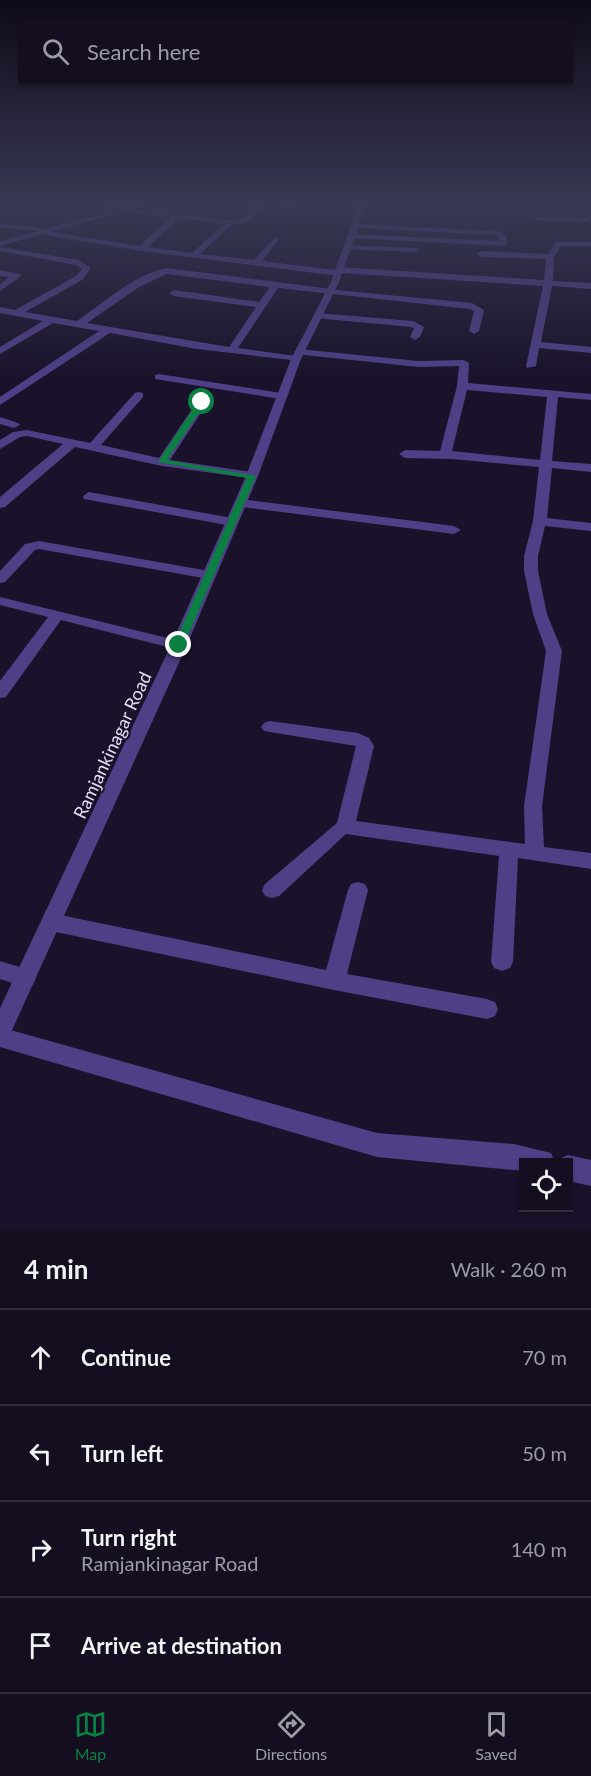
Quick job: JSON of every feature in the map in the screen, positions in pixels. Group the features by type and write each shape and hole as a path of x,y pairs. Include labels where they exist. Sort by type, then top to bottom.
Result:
{"street":[{"path":"16,313 79,278 87,270 85,266 76,262"},
{"path":"243,262 339,272 591,286"},
{"name":"Ramjankinagar Road","path":"0,1032 179,645 252,476 298,356 342,262"},
{"path":"531,366 548,283 550,262"},
{"path":"79,324 142,281 162,271 476,308 479,310 474,331"},
{"path":"0,273 17,276 0,288"},
{"path":"231,351 276,284"},
{"path":"174,293 262,305"},
{"path":"0,310 231,351 418,364 461,363 465,365 462,386 445,455"},
{"path":"318,316 413,324 418,327 415,337"},
{"path":"0,351 52,319"},
{"path":"0,402 109,330"},
{"path":"535,345 591,350"},
{"path":"159,377 282,396"},
{"path":"462,386 591,397"},
{"path":"535,854 533,806 554,651 540,614 531,571 531,555 540,521 553,394"},
{"path":"93,447 139,395"},
{"path":"162,462 202,402"},
{"path":"0,420 14,425"},
{"path":"0,445 23,433 162,462 252,476"},
{"path":"0,504 72,443"},
{"path":"405,454 445,455 591,468"},
{"path":"89,496 232,522"},
{"path":"240,503 454,530"},
{"path":"540,521 591,527"},
{"path":"0,579 30,547 39,545 209,575"},
{"path":"0,601 179,645"},
{"path":"0,693 57,615"},
{"path":"270,726 358,739 363,742 365,746 345,827"},
{"path":"272,890 338,830 345,827 591,861"},
{"path":"502,962 509,850"},
{"path":"334,981 358,890"},
{"path":"51,922 334,981 487,1009"},
{"path":"0,970 25,978"},
{"path":"0,1037 377,1144 523,1158"},
{"path":"573,1169 591,1173"}],"route":[{"path":"179,645 252,476 162,462 202,402"}]}
